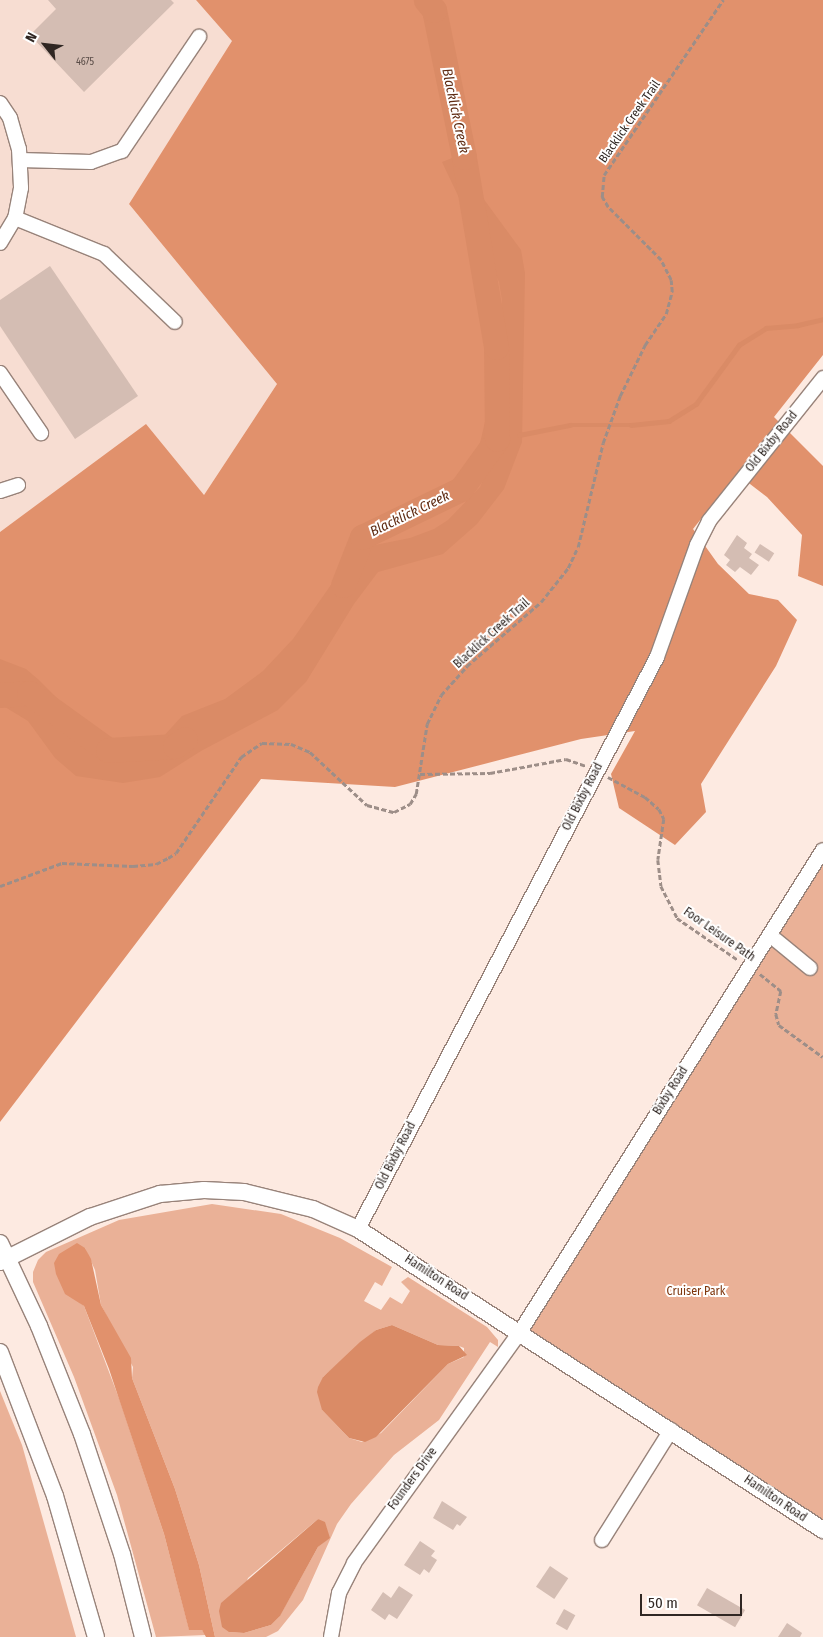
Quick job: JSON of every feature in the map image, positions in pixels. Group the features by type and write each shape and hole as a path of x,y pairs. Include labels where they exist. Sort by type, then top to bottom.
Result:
{"main road":[{"name":"Hamilton Road","path":"4,1260 116,1206 160,1194 184,1191 260,1195 313,1209 358,1229 520,1332 823,1530"},
{"path":"0,1243 4,1260 82,1434 122,1554 143,1637"},
{"path":"0,1352 53,1488 96,1637"}],"street":[{"path":"20,160 91,162 122,151 199,38"},
{"path":"0,103 10,118 20,160 21,188 15,218 0,243"},
{"path":"15,218 104,254 175,322"},
{"path":"0,373 41,433"},
{"name":"Old Bixby Road","path":"358,1229 657,657 697,545 709,521 823,378"},
{"path":"0,491 18,485"},
{"name":"Bixby Road","path":"520,1332 748,966 823,850"},
{"path":"776,940 810,968"},
{"name":"Founders Drive","path":"331,1637 339,1593 354,1563 520,1332"},
{"path":"602,1540 671,1430"}],"path":[{"name":"Blacklick Creek Trail","path":"0,886 62,863 134,866 156,864 168,858 176,853 241,757 262,743 291,744 310,752 355,796 380,810 403,810 410,804 416,794 427,724 441,695 467,666 541,602 568,568 585,527 606,434 612,416 630,372 666,314 672,292 671,280 661,260 608,207 602,197 604,175 722,0"},
{"name":"Foor Leisure Path","path":"420,774 490,774 566,759 596,771 645,797 660,809 664,819 658,860 661,886 677,918 748,966 781,991 776,1014 779,1025 823,1057"}],"shaded area":[{"path":"0,0 196,0 233,41 129,204 277,384 204,495 69,482 0,532"},
{"path":"196,0 823,0 823,355 774,417 823,466 823,586 798,576 802,535 767,497 737,474 693,529 718,564 749,594 778,600 797,620 776,666 701,784 706,812 675,845 619,808 611,774 635,731 581,739 395,787 261,779 0,1122 0,532 146,424 204,495 277,384 129,204 232,41"},
{"path":"473,150 480,194 521,250 525,273 522,442 504,489 477,524 443,554 378,572 354,604 306,682 278,710 201,751 160,777 123,783 76,776 55,758 28,721 0,704 0,659 26,669 39,680 57,698 69,725 94,748 129,757 143,754 152,749 182,716 225,699 263,671 293,639 347,562 360,548 410,538 434,529 448,520 480,487 490,463 488,454 478,452 498,365 502,300 499,282 442,162"},
{"path":"77,1243 85,1248 91,1259 101,1305 131,1358 132,1378 175,1489 199,1565 215,1637 206,1637 202,1630 189,1630 164,1534 109,1369 84,1306 65,1294 56,1274 54,1263 59,1254"},
{"path":"392,1325 438,1345 459,1346 467,1355 448,1364 376,1437 365,1442 349,1438 322,1410 317,1392 318,1387 323,1377 360,1342 376,1330"},
{"path":"318,1519 325,1522 330,1538 318,1547 280,1616 271,1625 244,1633 229,1632 222,1627 219,1611 221,1603"}],"green space":[{"name":"Cruiser Park","path":"823,850 823,1530 520,1332"},
{"path":"212,1204 281,1214 340,1238 392,1267 382,1286 375,1282 364,1301 381,1310 390,1297 402,1304 410,1291 401,1282 408,1277 487,1327 498,1340 498,1347 490,1342 439,1420 394,1455 351,1504 337,1524 303,1600 278,1631 266,1637 215,1637 199,1565 175,1489 132,1378 133,1367 101,1305 95,1270 85,1248 74,1298 84,1306 120,1401 164,1534 189,1629 202,1630 206,1635 156,1637 117,1495 74,1377 33,1282 33,1272 38,1260 46,1252 119,1220","holes":["392,1325 438,1345 464,1348 464,1357 448,1364 381,1433 362,1442 349,1438 322,1410 323,1377 376,1330","318,1519 326,1527 329,1538 318,1547 279,1617 271,1625 244,1633 229,1632 248,1578"]},
{"path":"0,1391 22,1445 76,1637 0,1637"}],"building":[{"path":"48,0 171,0 174,3 84,92 30,35 56,9"},
{"path":"50,266 138,396 75,439 0,326 0,300"},
{"path":"737,535 747,543 744,548 752,554 749,558 759,565 751,575 740,567 735,572 726,565 730,560 724,555"},
{"path":"760,544 774,553 769,562 755,552"},
{"path":"442,1501 467,1517 460,1526 457,1524 453,1530 433,1518"},
{"path":"420,1541 435,1551 431,1556 437,1560 429,1573 424,1569 420,1575 404,1565"},
{"path":"550,1566 568,1578 554,1599 536,1587"},
{"path":"399,1586 413,1595 397,1619 389,1614 385,1620 371,1610 383,1592 391,1598"},
{"path":"707,1588 745,1610 735,1627 697,1605"},
{"path":"564,1609 575,1615 567,1630 556,1624"},
{"path":"787,1623 802,1633 800,1637 778,1637"}],"waterway":[{"name":"Blacklick Creek","path":"343,585 362,537 461,489 497,439 496,347 464,157 434,10 426,0"},
{"path":"519,435 570,425 631,425 669,421 696,404 739,345 766,328 798,325 823,319"},
{"name":"Blacklick Creek","path":"0,695 29,693 108,750 175,746 185,739"}]}
